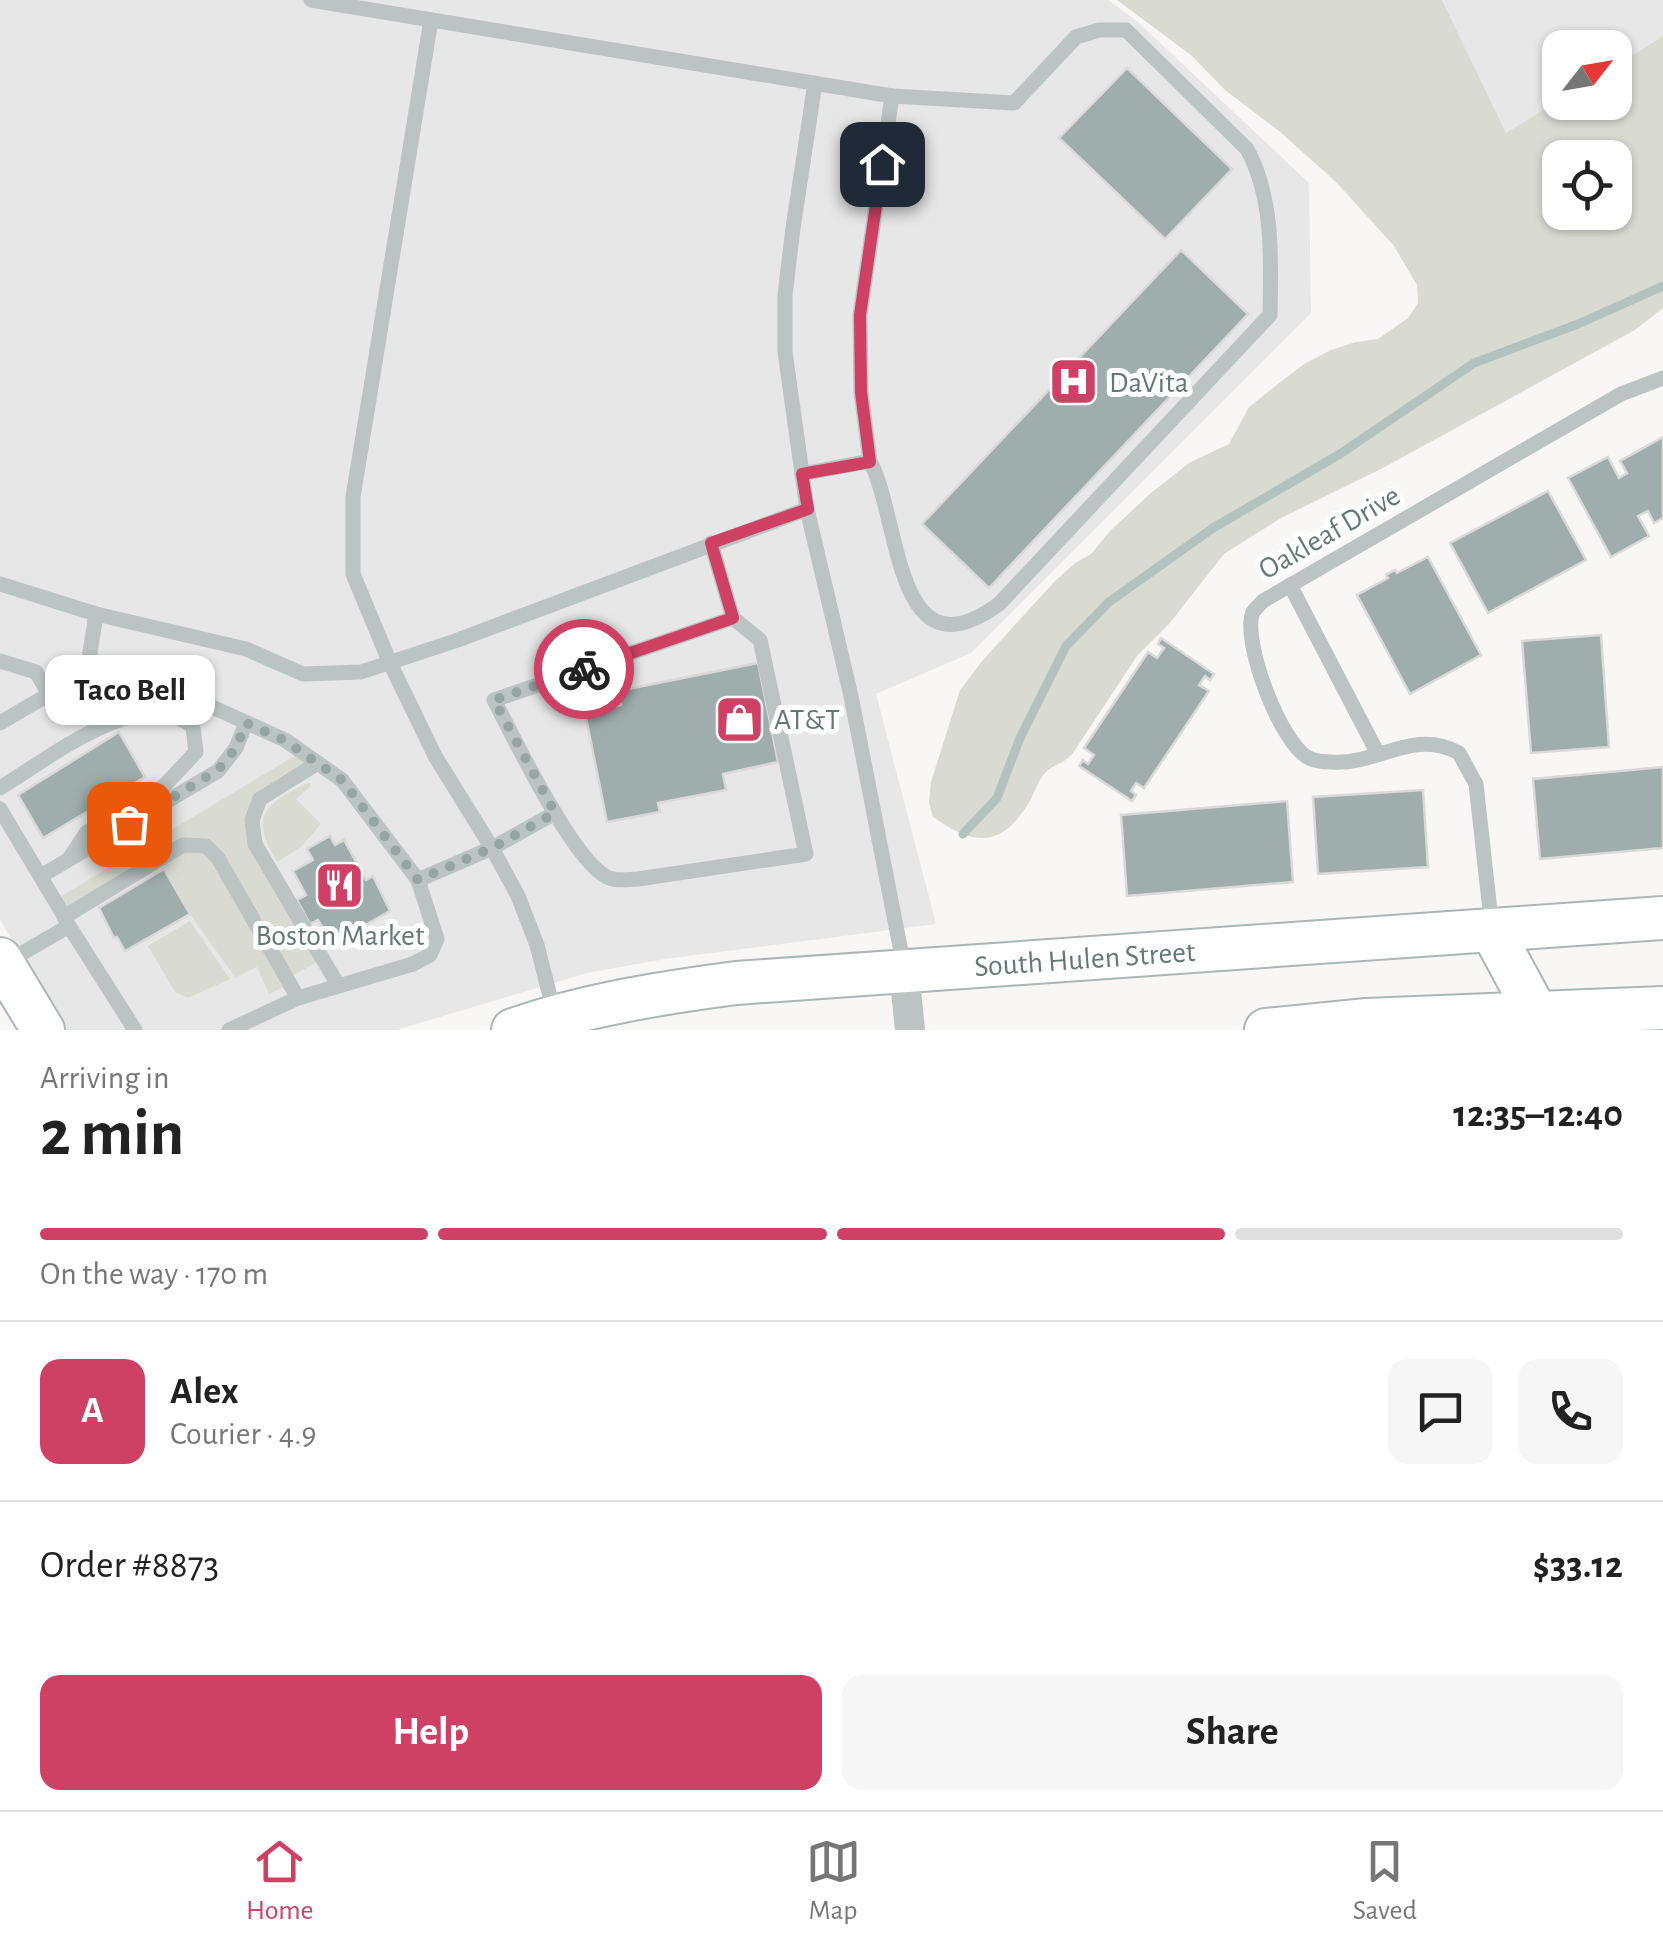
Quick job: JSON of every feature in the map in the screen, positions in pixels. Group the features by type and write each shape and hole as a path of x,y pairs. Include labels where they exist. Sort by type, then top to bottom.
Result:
{"main road":[{"name":"South Hulen Street","path":"513,1030 554,1016 647,995 736,983 1663,918"},
{"path":"1492,931 1538,1023"},
{"path":"2,961 43,1030"},
{"path":"1266,1030 1538,1023 1663,1008"}],"street":[{"path":"904,971 910,1030"}],"lane":[{"path":"311,0 892,96 1014,103 1076,37 1099,30 1126,30 1246,149 1260,173 1269,244 1270,315 999,604 976,621 955,627 933,620 904,584 881,483 870,462 861,392 860,315 892,96"},
{"path":"431,20 353,496 354,574 390,663 435,756 518,896 538,944 554,1016"},
{"path":"815,83 785,295 785,352 808,509 850,696 904,971"},
{"name":"Oakleaf Drive","path":"1492,931 1476,784 1459,753 1430,742 1336,762 1308,758 1282,731 1265,691 1252,633 1252,614 1263,600 1621,394 1663,378"},
{"path":"802,474 870,462"},
{"path":"0,584 96,614 246,649 303,674 361,672 808,509"},
{"path":"711,543 733,618 760,640 806,854 611,880 594,868 555,813 494,700 733,618"},
{"path":"1290,586 1378,754"},
{"path":"87,672 96,614"},
{"path":"0,661 36,672 49,694"},
{"path":"0,723 87,672 200,702 284,740 342,780 418,880 438,939 430,955 413,964 298,998 229,1030"},
{"path":"0,788 111,722 138,712 182,718 193,728 196,752 181,770 164,786 86,832 69,859"},
{"path":"41,876 218,770 236,748 246,723"},
{"path":"318,763 260,799 252,820 255,844 338,986"},
{"path":"0,809 134,1030"},
{"path":"418,880 492,848 555,813"},
{"path":"2,961 183,845 206,846 218,858 298,998"}],"shaded area":[{"path":"0,0 1108,0 1138,22 1309,183 1311,313 971,653 876,694 936,924 665,959 587,973 396,1030 65,1030 0,920"},
{"path":"1117,0 1442,0 1506,133 1542,111 1542,120 1632,120 1632,55 1663,36 1663,308 1635,330 1381,469 1281,518 1224,554 1169,624 1137,656 1073,753 1044,774 1021,815 999,834 988,838 963,834 933,817 929,803 931,782 960,690 983,660 1055,581 1091,554 1151,493 1189,463 1229,444 1249,407 1304,364 1331,350 1378,339 1408,318 1418,303 1417,285 1394,246 1336,182 1225,90 1192,56"},
{"path":"1442,0 1663,0 1663,36 1632,55 1632,30 1542,30 1542,111 1506,134"},
{"path":"301,752 318,763 260,799 255,844 322,959 287,979 290,984 269,994 257,967 235,977 190,914 159,860 64,917 55,900"},
{"path":"309,782 311,786 296,799 321,824 301,847 277,862 264,832 266,812 282,797"},
{"path":"190,921 230,979 188,998 175,992 148,946"}],"building":[{"path":"1127,68 1232,169 1165,239 1059,138"},
{"path":"1181,250 1248,314 989,588 922,524"},
{"path":"1663,437 1663,518 1654,523 1648,511 1638,516 1649,536 1611,557 1568,478 1608,457 1619,478 1627,473 1620,461"},
{"path":"1548,491 1586,560 1488,613 1450,543"},
{"path":"1428,557 1481,655 1410,694 1357,595 1395,570 1397,573"},
{"path":"1601,635 1609,747 1531,753 1522,641"},
{"path":"1161,638 1214,674 1210,680 1205,676 1199,685 1209,691 1144,788 1136,783 1131,791 1136,795 1132,801 1079,766 1083,760 1088,764 1094,755 1084,748 1148,652 1157,658 1164,648 1158,644"},
{"path":"758,663 778,762 723,774 726,790 658,803 660,812 607,822 585,713 621,705 618,691"},
{"path":"119,732 145,777 120,792 117,787 94,801 99,809 92,809 43,838 18,795"},
{"path":"1663,767 1663,848 1540,859 1533,779"},
{"path":"1423,790 1428,867 1318,874 1313,797"},
{"path":"1287,801 1293,882 1127,896 1121,815"},
{"name":"Boston Market","path":"330,836 335,845 344,840 366,880 373,876 390,911 332,944 318,920 310,924 297,900 306,895 293,871 313,860 307,849"},
{"path":"164,869 190,914 125,951 99,908"}],"waterway":[{"path":"963,834 997,798 1020,738 1066,646 1109,602 1213,528 1340,454 1474,363 1578,324 1663,286"}],"way so far":[{"path":"129,824 218,770 236,748 246,723 284,740 342,780 418,880 492,848 555,813 494,700 584,669"}],"place":[{"name":"DaVita","path":"1074,382"},
{"name":"AT&T","path":"739,719"},
{"name":"Taco Bell","path":"129,824"},
{"name":"Boston Market","path":"340,886"}],"route":[{"path":"584,669 733,618 711,543 808,509 802,474 870,462 861,392 860,315 882,164"}]}
